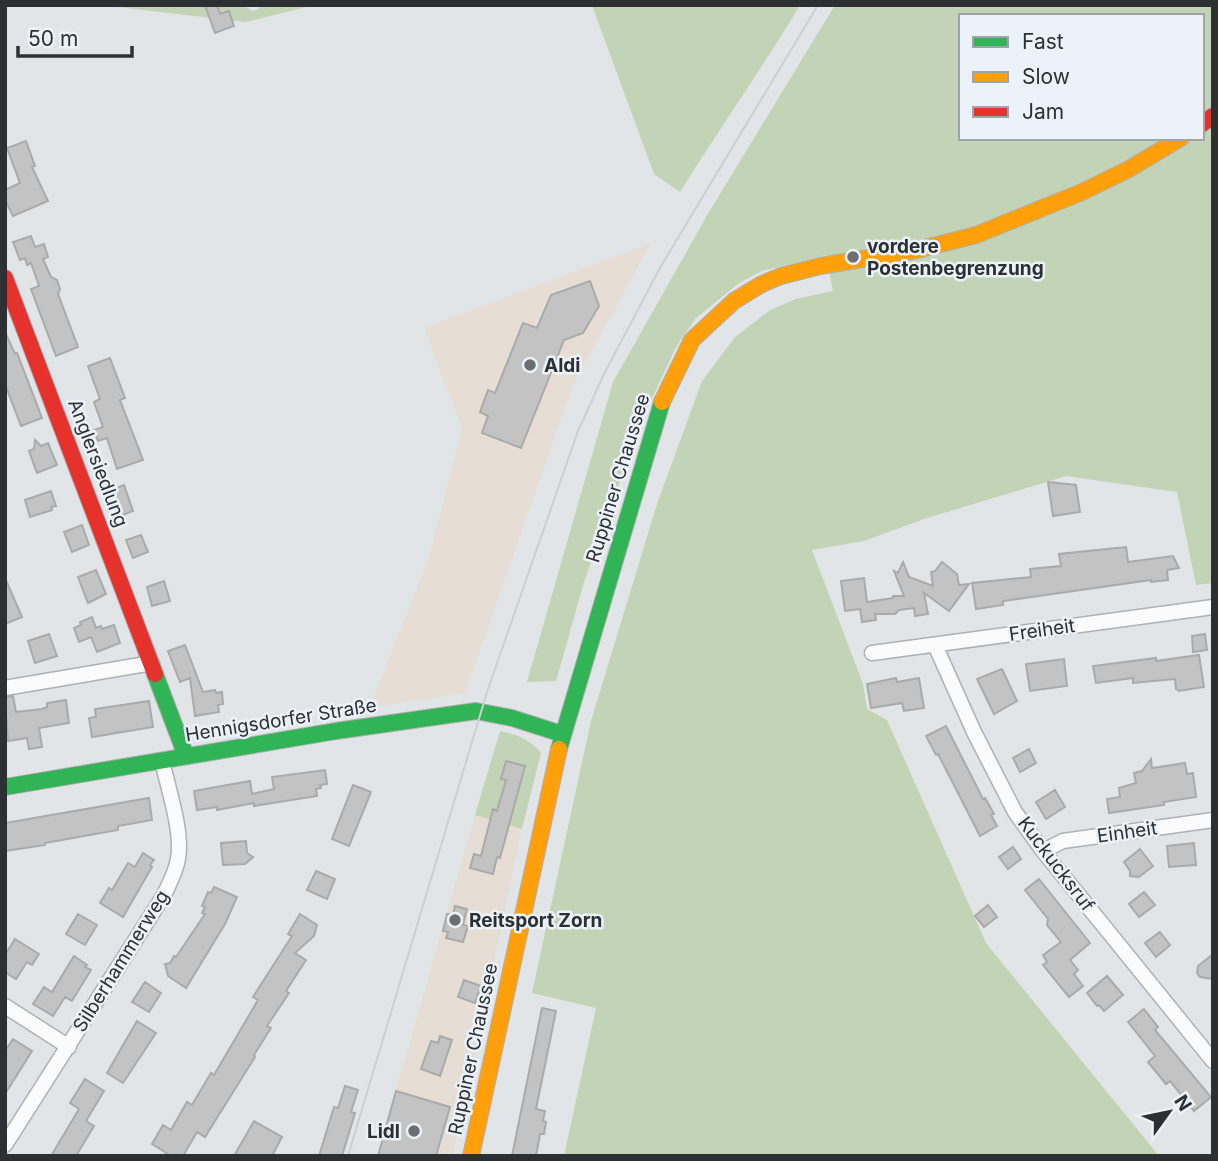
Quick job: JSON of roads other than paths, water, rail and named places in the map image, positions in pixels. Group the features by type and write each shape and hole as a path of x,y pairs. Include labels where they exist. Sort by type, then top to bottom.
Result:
{"main road":[{"name":"Ruppiner Chaussee","path":"471,1156 562,734 664,396 692,340 734,301 762,284 820,266 917,250 976,235 1082,192 1129,169 1178,140"},
{"name":"Anglersiedlung","path":"5,278 186,756"},
{"name":"Hennigsdorfer Straße","path":"5,787 476,711 512,718 562,734"}],"street":[{"name":"Freiheit","path":"872,653 1213,607"},
{"name":"Kuckucksruf","path":"935,645 974,732 1015,811 1043,851 1213,1061"},
{"path":"5,688 152,663"},
{"name":"Silberhammerweg","path":"5,1145 172,879 178,857 177,834 162,761"},
{"name":"Einheit","path":"1043,851 1063,841 1213,820"},
{"path":"5,1006 69,1046"}],"tram line":[{"path":"348,1156 487,692 578,431 604,374 661,266 818,5"}],"place":[{"name":"vordere Postenbegrenzung","path":"853,257"},
{"name":"Aldi","path":"530,365"},
{"name":"Reitsport Zorn","path":"455,920"},
{"name":"Lidl","path":"414,1131"}]}
